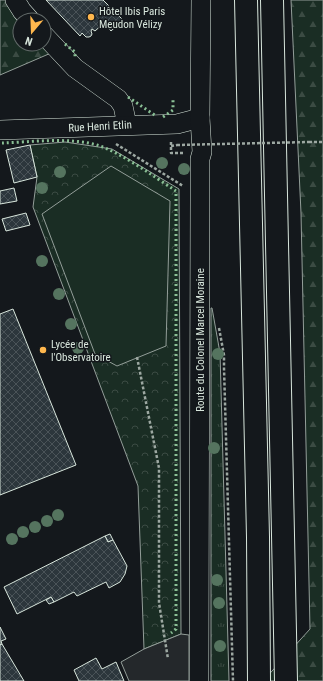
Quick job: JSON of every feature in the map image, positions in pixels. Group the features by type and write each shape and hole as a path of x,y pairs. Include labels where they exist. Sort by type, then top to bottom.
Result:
{"highway":[{"path":"246,0 258,537 259,681"},
{"path":"272,0 286,681"}],"street":[{"path":"15,0 23,12"},
{"name":"Route du Colonel Marcel Moraine","path":"199,681 200,159 202,152 200,118 201,0"},
{"path":"52,44 75,68 118,99 123,106 127,125"},
{"name":"Rue Henri Etlin","path":"0,130 177,124 200,118"}],"path":[{"path":"89,127 100,138 112,142 186,188 200,199"},
{"path":"183,153 171,153 171,146 323,142"},
{"path":"218,324 224,355 233,681"},
{"path":"137,357 159,468 159,603 168,659"}],"green space":[{"path":"0,0 22,0 21,12 12,12 12,52 51,53 0,75"},
{"path":"291,0 323,0 323,681 263,681 310,629 301,213"},
{"path":"65,142 112,149 179,189 181,634 144,649 138,486 33,207 37,177 30,145"},
{"path":"111,166 170,201 166,346 117,366 95,354 42,214"},
{"path":"211,308 220,353 229,681 211,681"}],"shaded area":[{"path":"181,634 189,635 189,681 129,681 121,662 144,649"}],"building":[{"name":"Hôtel Ibis Paris Meudon Vélizy","path":"46,0 103,0 123,20 111,31 104,23 95,31 92,29 91,36 86,37 82,33 80,36"},
{"path":"30,145 37,177 14,183 6,150"},
{"path":"14,188 17,201 0,204 0,191"},
{"path":"26,213 30,225 6,231 2,219"},
{"path":"13,309 76,465 0,495 0,314"},
{"path":"110,534 113,540 108,542 105,536"},
{"path":"105,536 108,542 113,540 127,566 125,574 120,582 109,588 106,582 77,596 74,592 54,602 51,597 17,614 4,587"},
{"path":"51,597 54,602 49,604 46,600"},
{"path":"0,627 6,639 1,641 2,644 0,645"},
{"path":"2,644 24,681 0,681 0,645"},
{"path":"96,658 102,669 116,662 124,681 79,681 74,670"}],"hedge":[{"path":"65,44 75,52 75,57"},
{"path":"128,97 156,116"},
{"path":"163,117 173,110 173,98"},
{"path":"2,143 74,141 97,145 117,153 176,191 176,629 171,633"}],"place":[{"name":"Hôtel Ibis Paris Meudon Vélizy","path":"91,17"},
{"name":"Lycée de l'Observatoire","path":"43,350"}]}
